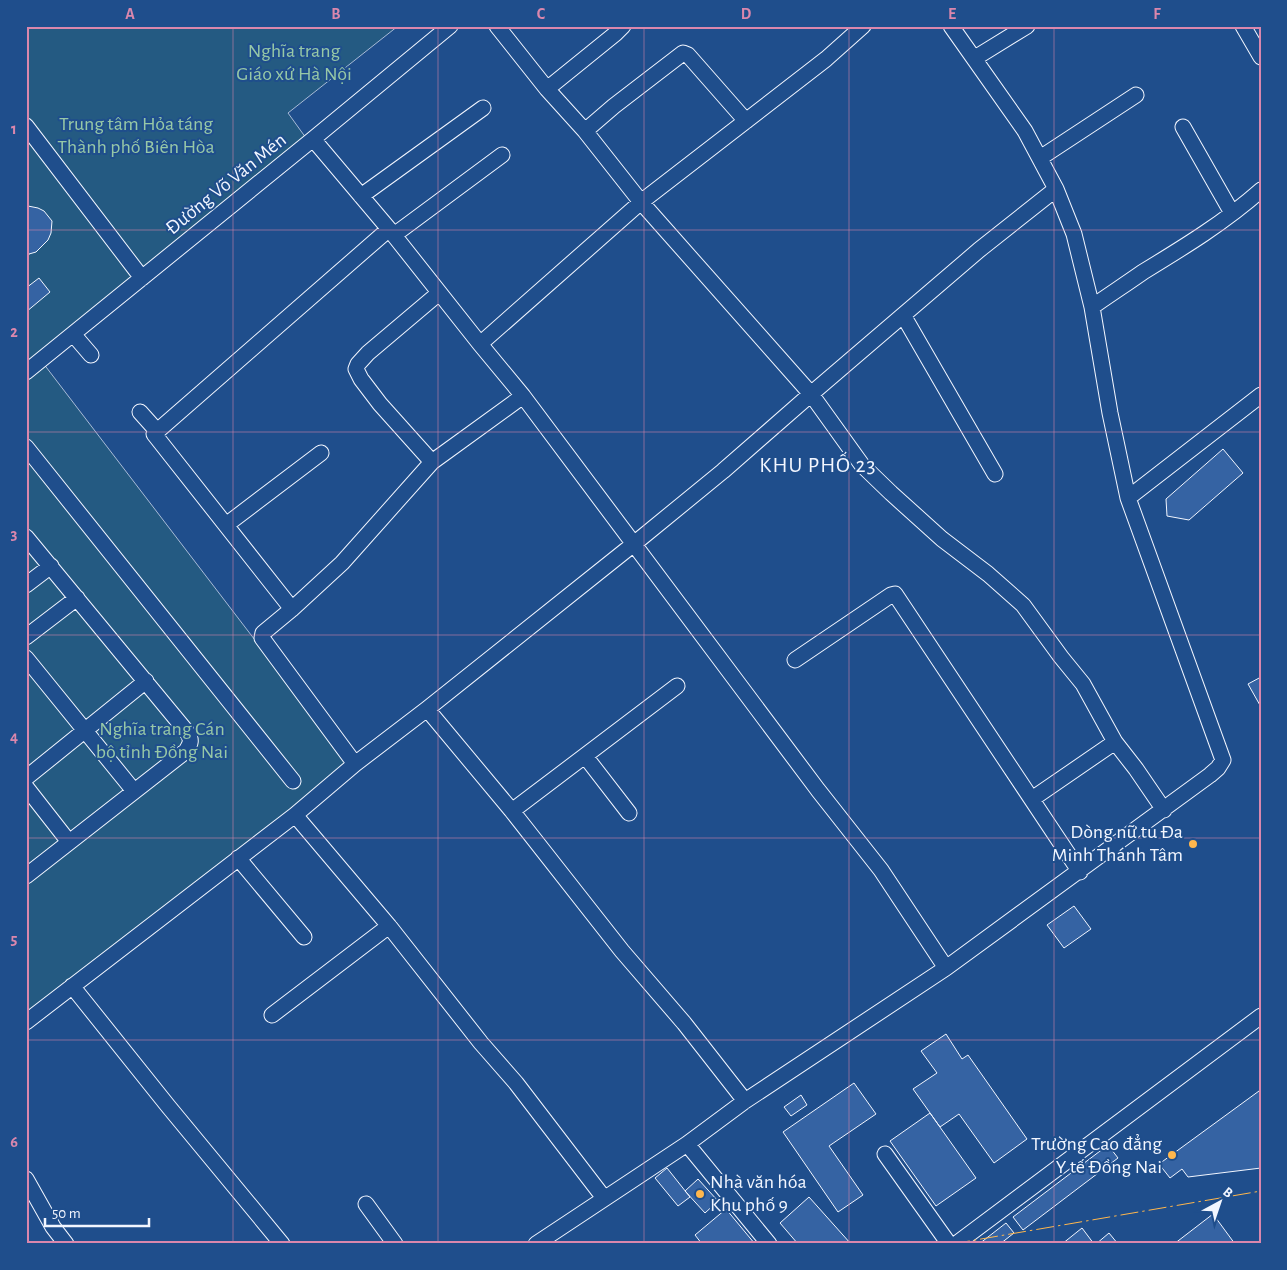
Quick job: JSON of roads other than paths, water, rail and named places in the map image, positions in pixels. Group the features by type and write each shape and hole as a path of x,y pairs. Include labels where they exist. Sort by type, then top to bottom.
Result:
{"street":[{"name":"Đường Võ Văn Mén","path":"26,372 450,26"},
{"path":"497,26 547,89 585,131 641,202 811,394 862,465 942,539 988,574 1022,605 1083,684 1115,742 1164,810"},
{"path":"547,89 623,26"},
{"path":"480,344 641,202 826,59 863,26"},
{"path":"536,1244 687,1144 745,1101 946,968 1164,810 1210,775 1218,768 1222,760 1128,498 1110,414 1092,307 1074,234 1056,189 1025,131 951,26"},
{"path":"975,58 1027,26"},
{"path":"1243,26 1261,58"},
{"path":"585,131 614,106 683,53 688,55 746,121"},
{"path":"1040,158 1136,95"},
{"path":"361,196 482,108"},
{"path":"26,126 142,278"},
{"path":"1183,127 1232,213"},
{"path":"313,139 391,232 523,396 635,543 818,790 881,870 946,968"},
{"path":"292,609 154,434 391,232 502,155"},
{"path":"26,1022 295,815 356,764 635,543 722,472 979,250 1056,189"},
{"path":"1092,307 1192,242 1244,205 1261,190"},
{"path":"432,462 380,404 356,369 368,353 439,293"},
{"path":"903,315 995,474"},
{"path":"72,334 91,355"},
{"path":"1128,498 1261,395"},
{"path":"356,764 262,638 263,634 342,563 432,462 523,396"},
{"path":"140,412 157,431"},
{"path":"26,447 293,782"},
{"path":"226,525 321,453"},
{"path":"26,537 191,738 186,751 26,876"},
{"path":"26,585 51,566"},
{"path":"795,660 895,594 1080,872"},
{"path":"26,637 77,598"},
{"path":"26,658 134,791"},
{"path":"26,778 146,681"},
{"path":"512,811 677,686"},
{"path":"427,709 512,811 622,951 684,1024 745,1101"},
{"path":"1032,799 1115,742"},
{"path":"585,756 629,813"},
{"path":"26,787 69,842"},
{"path":"295,815 389,926 516,1083 604,1198"},
{"path":"238,858 304,937"},
{"path":"272,1015 389,926"},
{"path":"72,986 282,1244"},
{"path":"956,1244 1261,1016"},
{"path":"687,1144 769,1244"},
{"path":"886,1154 949,1244"},
{"path":"26,1179 53,1227 66,1244"},
{"path":"366,1204 395,1244"}],"place":[{"name":"Dòng nữ tu Đa Minh Thánh Tâm","path":"1193,844"},
{"name":"Trường Cao đẳng Y tế Đồng Nai","path":"1172,1155"},
{"name":"Nhà văn hóa Khu phố 9","path":"700,1194"}],"district":[{"name":"KHU PHỐ 23","path":"818,465"}],"park label":[{"name":"Nghĩa trang Giáo xứ Hà Nội","path":"294,62"},
{"name":"Trung tâm Hỏa táng Thành phố Biên Hòa","path":"136,136"},
{"name":"Nghĩa trang Cán bộ tỉnh Đồng Nai","path":"162,740"}]}
